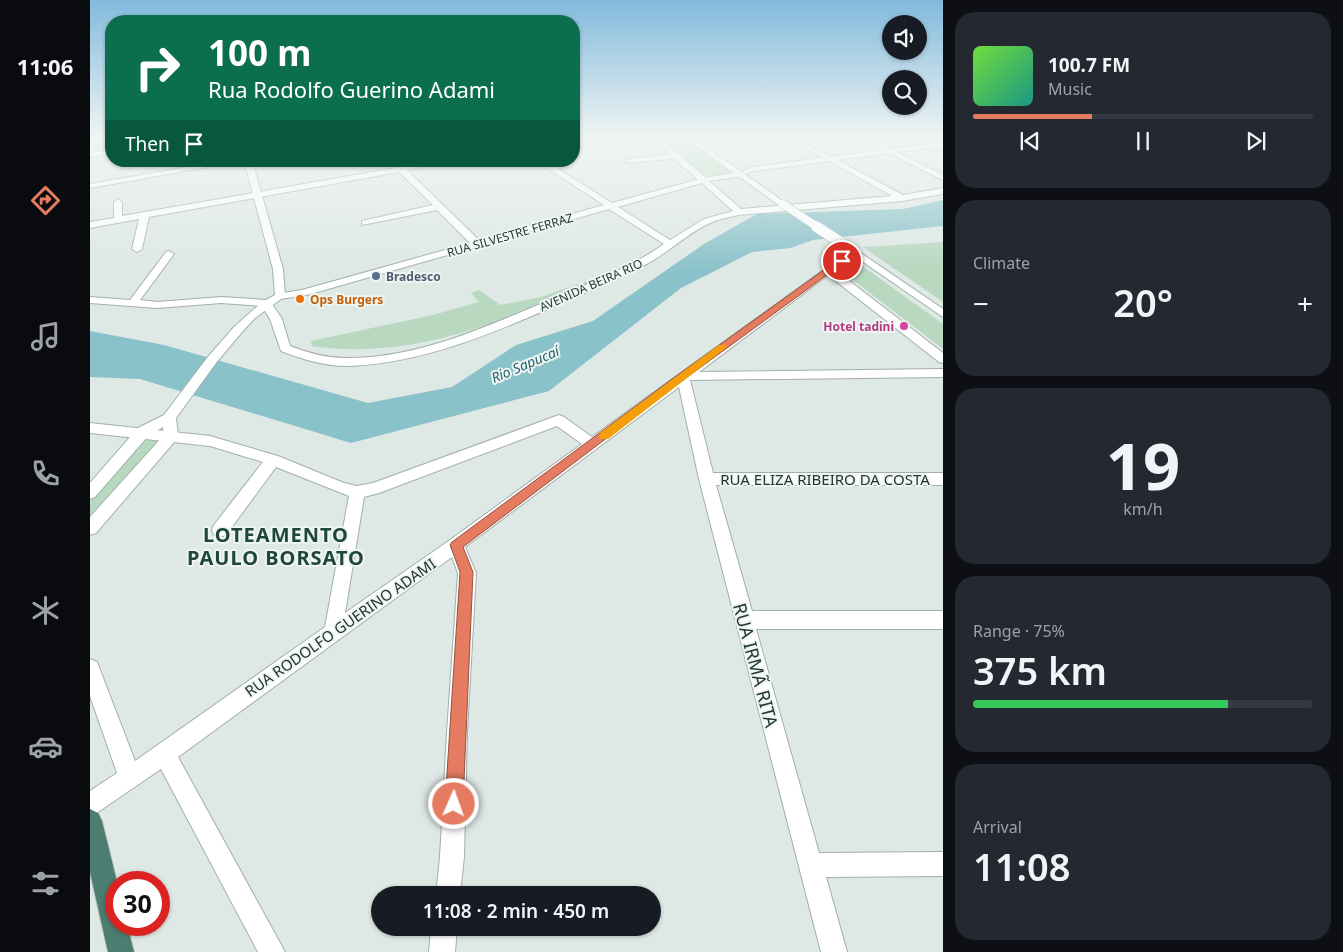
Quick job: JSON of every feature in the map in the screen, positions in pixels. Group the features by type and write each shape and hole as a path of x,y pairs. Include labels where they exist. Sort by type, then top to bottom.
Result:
{"highway":[{"path":"90,821 121,952"}],"street":[{"path":"90,186 117,181"},
{"path":"254,181 278,269 280,296"},
{"path":"90,224 333,181"},
{"path":"413,181 477,244"},
{"path":"572,181 670,244"},
{"name":"RUA SILVESTRE FERRAZ","path":"169,418 177,405 245,321 266,303 280,296 303,293 698,181"},
{"path":"705,181 740,212"},
{"path":"750,181 943,314"},
{"path":"871,181 902,198"},
{"name":"AVENIDA BEIRA RIO","path":"266,303 276,319 285,348 300,356 344,361 394,357 450,343 489,329 640,264 704,222 740,212 902,198 943,192"},
{"path":"118,202 118,219"},
{"path":"365,223 438,207"},
{"path":"137,249 145,214"},
{"name":"RUA RODOLFO GUERINO ADAMI","path":"90,804 130,778 456,545 683,376 830,271 847,247"},
{"path":"133,303 169,254"},
{"path":"830,271 943,359"},
{"path":"90,300 157,305 220,300 266,303"},
{"path":"683,376 943,373"},
{"name":"RUA IRMÃ RITA","path":"683,376 707,479 834,952"},
{"path":"90,494 143,432 169,418 171,436 90,528"},
{"path":"90,428 143,432 210,441 273,460 341,488 357,492 374,489 559,420 592,445"},
{"path":"220,530 273,460"},
{"name":"RUA ELIZA RIBEIRO DA COSTA","path":"707,479 943,479"},
{"path":"333,632 357,492"},
{"path":"449,886 467,572 456,545"},
{"path":"745,620 943,620"},
{"path":"90,668 130,778"},
{"path":"164,753 272,952"},
{"path":"810,866 943,864"},
{"path":"442,952 443,936"}],"green space":[{"path":"943,242 943,302 863,247"},
{"path":"854,260 943,324 943,349 840,270"},
{"path":"602,276 604,279 534,308 462,333 426,342 388,348 351,349 312,346 311,341 433,315 479,302 471,293 479,290 500,305 541,297"},
{"path":"153,437 159,445 90,532 90,500 139,439"}],"water":[{"name":"Rio Sapucaí","path":"943,200 943,226 813,240 791,248 752,252 681,288 549,391 351,443 140,379 90,377 90,331 164,345 368,403 452,387 516,345 593,321 704,244 757,214 903,209"}],"slow traffic":[{"path":"604,436 723,347"}],"place":[{"name":"Bradesco","path":"376,276"},
{"name":"Ops Burgers","path":"300,299"},
{"name":"Hotel tadini","path":"904,326"}],"district":[{"name":"LOTEAMENTO PAULO BORSATO","path":"276,546"}],"route":[{"path":"454,804 467,572 456,545 683,376 842,261"}]}
